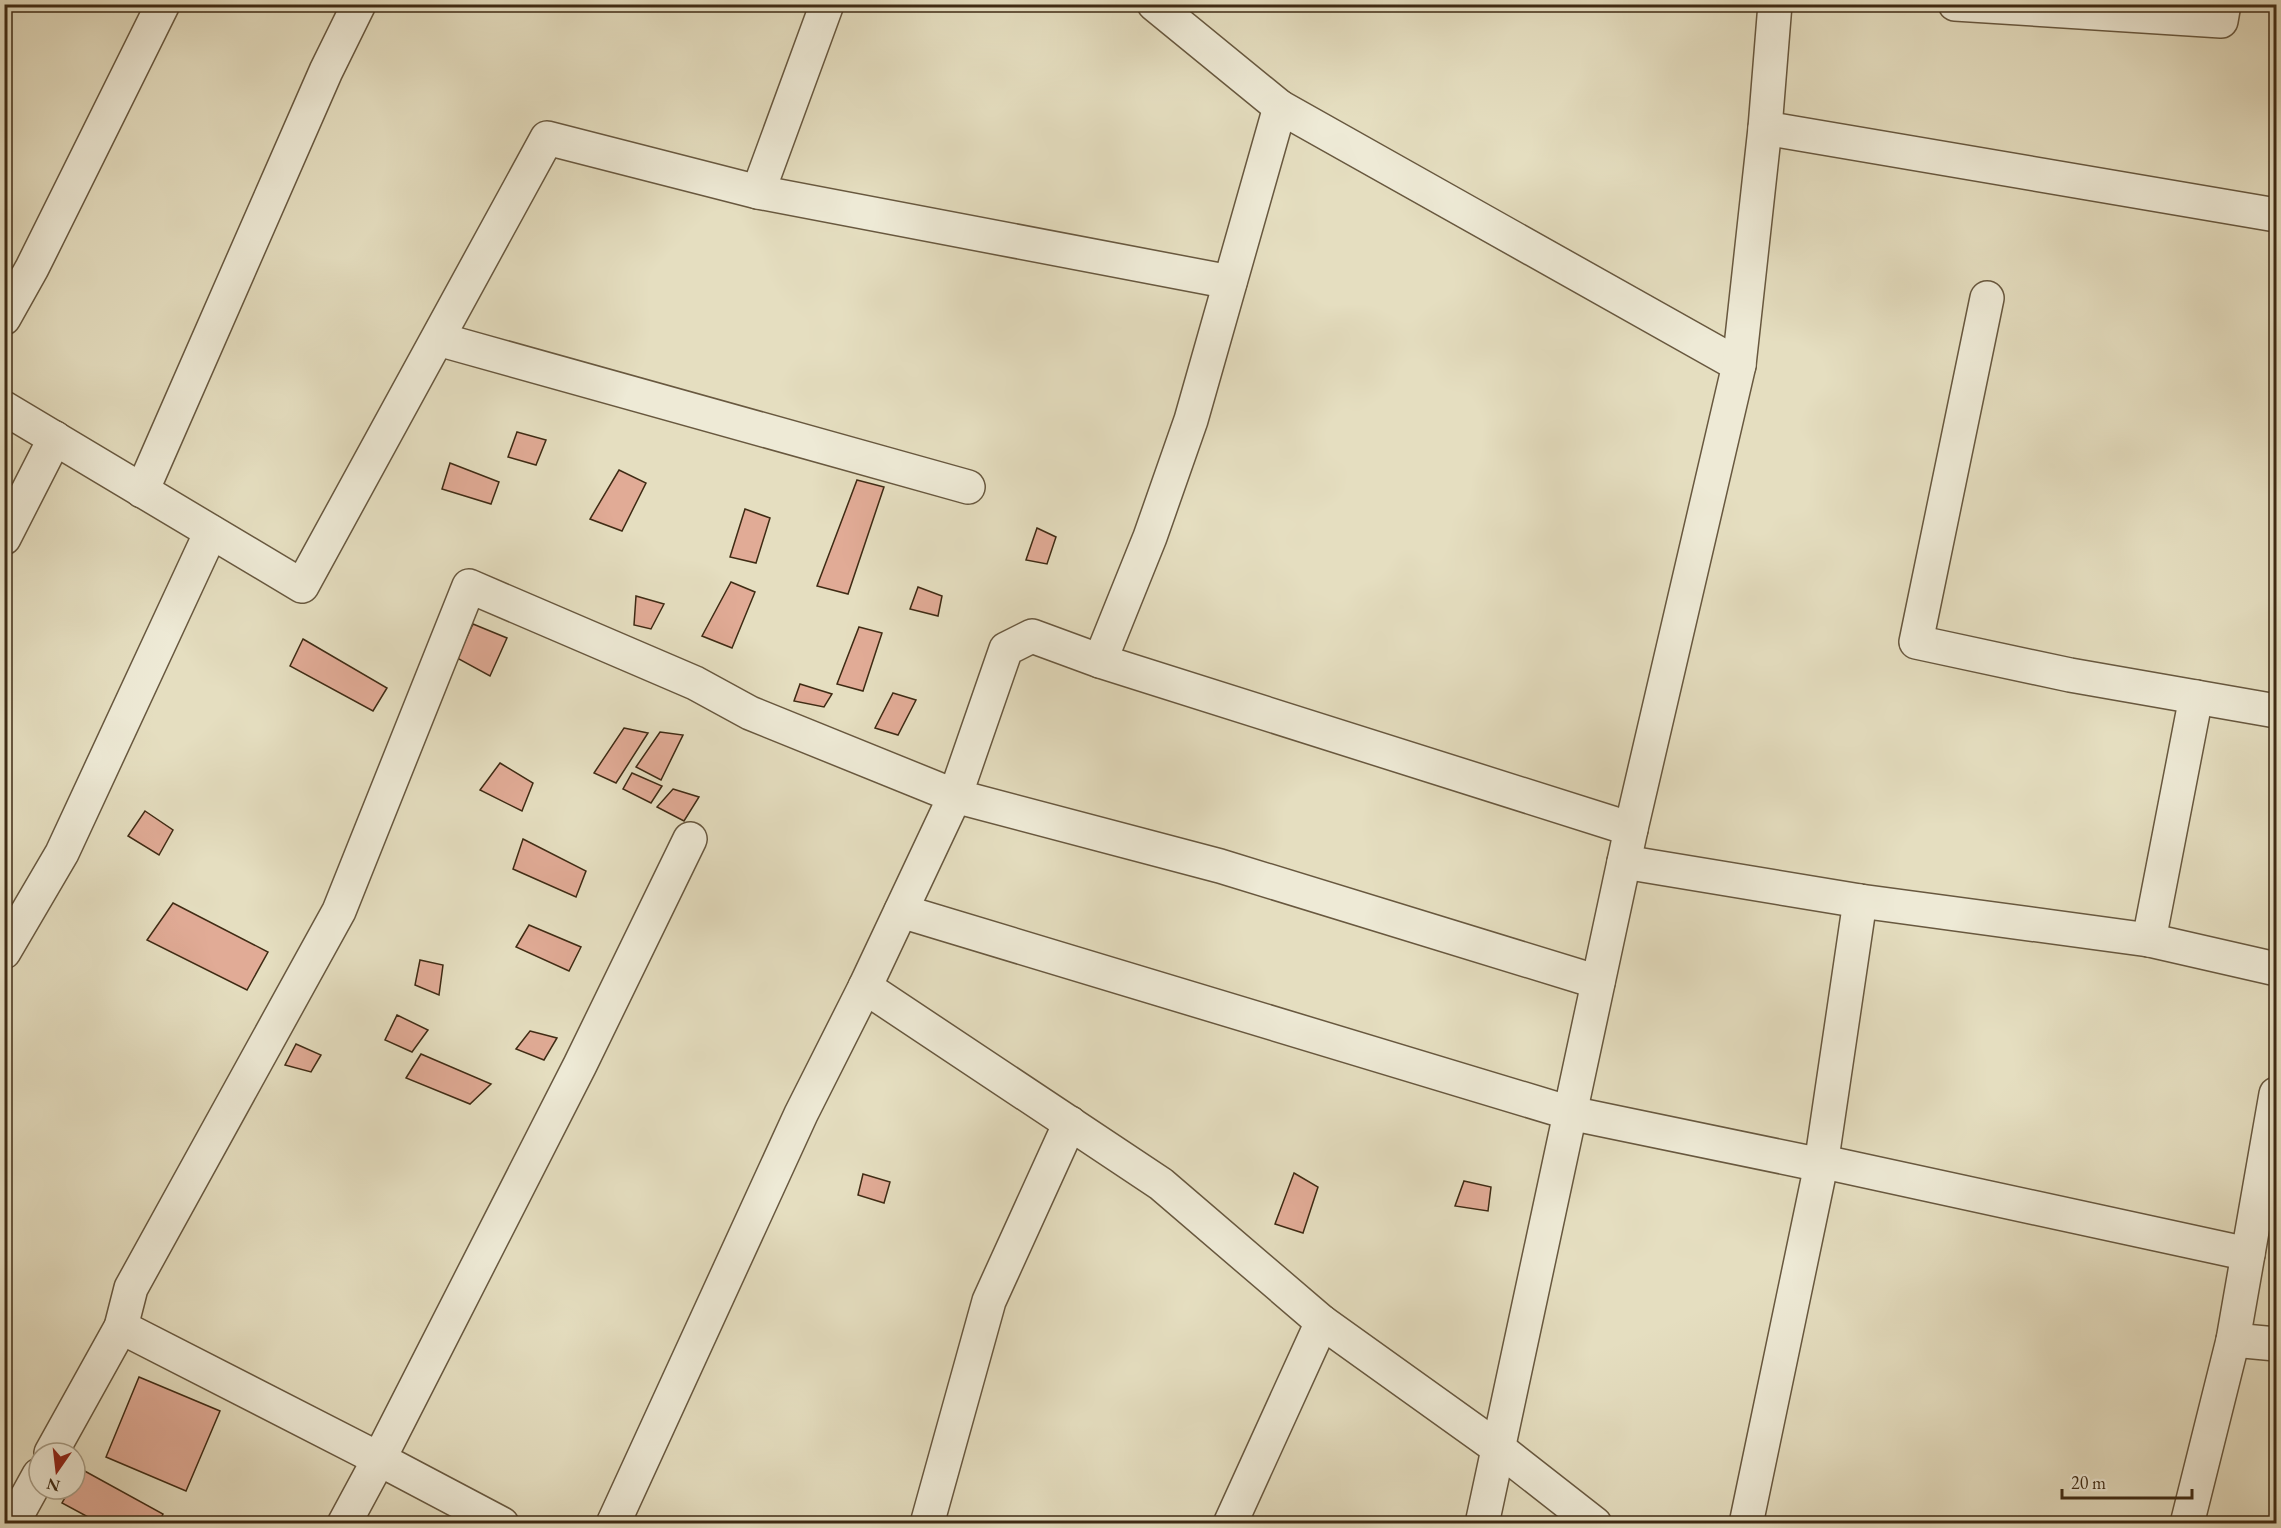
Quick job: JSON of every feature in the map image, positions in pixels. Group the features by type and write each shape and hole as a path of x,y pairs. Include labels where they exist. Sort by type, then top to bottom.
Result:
{"street":[{"path":"4,318 32,268 164,4"},
{"path":"142,491 326,71 359,4"},
{"path":"758,192 827,4"},
{"path":"1154,4 1280,107 1740,365"},
{"path":"1482,1524 1631,829 1740,365 1765,128 1775,4"},
{"path":"1955,4 2221,21 2224,4"},
{"path":"1100,661 1150,537 1191,420 1280,107"},
{"path":"1765,128 2277,215"},
{"path":"4,408 302,586 547,138 758,192 1230,282"},
{"path":"1987,298 1916,642 2070,675 2277,711"},
{"path":"438,339 968,487"},
{"path":"4,538 56,438"},
{"path":"4,952 62,853 211,532"},
{"path":"58,1441 121,1327 131,1288 339,912 469,585 695,683 750,713 955,796 1220,866 1598,982"},
{"path":"613,1524 801,1114 865,987 955,796 1006,649 1032,636 1100,661 1631,829"},
{"path":"2150,940 2196,697"},
{"path":"344,1524 580,1065 690,839"},
{"path":"1624,862 1860,901 2150,940 2277,969"},
{"path":"1746,1524 1821,1165 1860,901"},
{"path":"901,911 1570,1113 1821,1165 1824,1162 2248,1254"},
{"path":"865,987 1161,1184 1322,1322 1498,1448 1595,1524"},
{"path":"2187,1524 2233,1340 2277,1094"},
{"path":"927,1524 989,1301 1070,1123"},
{"path":"1230,1524 1322,1322"},
{"path":"121,1327 501,1524"},
{"path":"2233,1340 2277,1344"},
{"path":"12,1524 27,1497"}],"building":[{"path":"517,432 546,440 536,465 508,457"},
{"path":"450,463 499,482 491,504 442,489"},
{"path":"619,470 646,483 622,531 590,519"},
{"path":"857,480 884,487 848,594 817,586"},
{"path":"745,509 770,518 756,563 730,557"},
{"path":"1037,528 1056,537 1047,564 1026,560"},
{"path":"731,582 755,592 732,648 702,636"},
{"path":"918,587 942,596 938,616 910,609"},
{"path":"636,596 664,604 651,629 634,625"},
{"path":"473,624 507,638 490,676 457,658"},
{"path":"859,627 882,633 863,691 837,684"},
{"path":"303,639 387,688 373,711 290,666"},
{"path":"800,684 832,694 824,707 794,701"},
{"path":"893,693 916,700 898,735 875,728"},
{"path":"624,728 648,733 616,783 594,773"},
{"path":"660,732 683,735 661,780 636,767"},
{"path":"500,763 533,783 522,811 480,790"},
{"path":"632,773 662,786 651,803 623,789"},
{"path":"673,789 699,797 684,821 657,807"},
{"path":"145,811 173,830 159,855 128,836"},
{"path":"523,839 586,871 576,897 513,869"},
{"path":"173,903 268,952 247,990 147,940"},
{"path":"529,925 581,947 569,971 516,947"},
{"path":"420,960 443,965 439,995 415,985"},
{"path":"397,1015 428,1030 412,1052 385,1040"},
{"path":"530,1031 557,1038 544,1060 516,1049"},
{"path":"296,1044 321,1055 311,1072 285,1065"},
{"path":"421,1054 491,1084 470,1104 406,1078"},
{"path":"1294,1173 1318,1187 1303,1233 1275,1224"},
{"path":"863,1174 890,1182 884,1203 858,1195"},
{"path":"1464,1181 1491,1187 1488,1211 1455,1206"},
{"path":"139,1377 220,1411 186,1491 106,1457"},
{"path":"87,1472 163,1514 158,1524 101,1524 62,1503 63,1501 87,1501"}]}
